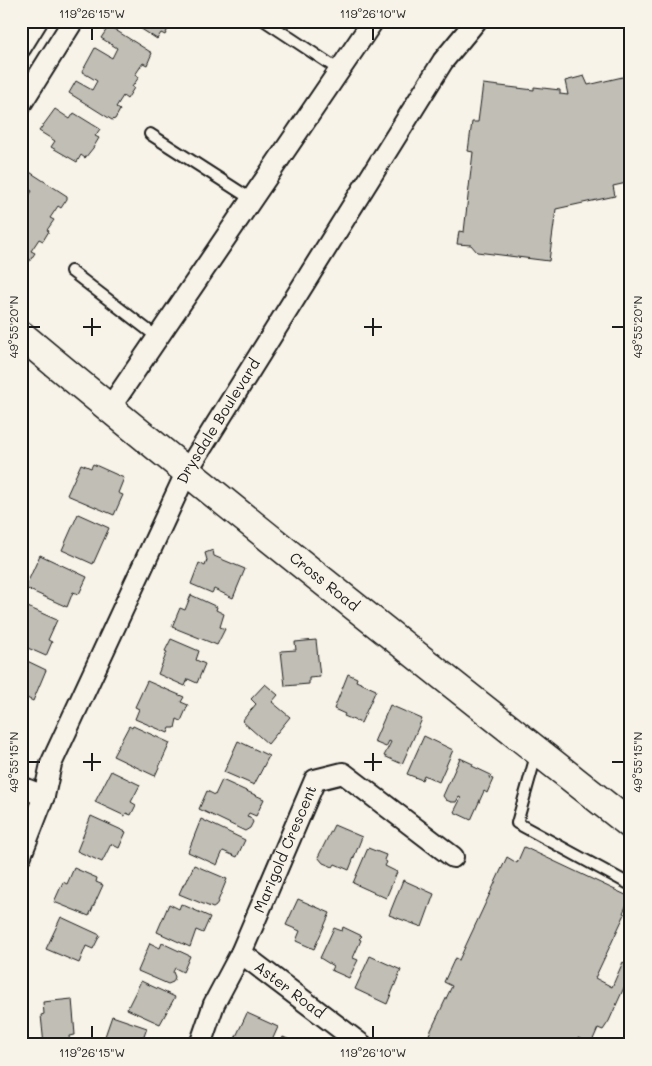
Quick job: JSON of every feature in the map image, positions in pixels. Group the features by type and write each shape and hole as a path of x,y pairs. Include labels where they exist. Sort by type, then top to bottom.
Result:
{"street":[{"path":"21,47 37,21"},
{"path":"21,104 74,21"},
{"path":"109,409 372,21"},
{"name":"Drysdale Boulevard","path":"21,855 44,796 51,764 186,471 443,61 475,22"},
{"name":"Cross Road","path":"21,335 109,409 358,610 631,825"},
{"name":"Marigold Crescent","path":"200,1045 214,1004 240,953 315,780 343,773 453,857"},
{"path":"21,787 44,796"},
{"name":"Aster Road","path":"240,953 362,1045"}],"lane":[{"path":"266,21 339,70"},
{"path":"150,134 252,200"},
{"path":"72,271 157,337"},
{"path":"537,751 517,823 631,885"}],"building":[{"path":"133,21 172,21 165,35 161,33 157,39 132,23"},
{"path":"109,26 152,53 147,65 143,63 135,75 139,77 132,87 134,88 127,99 123,96 116,107 120,110 115,119 112,120 69,93 76,81 92,90 97,81 82,72 95,48 112,58 117,48 101,38"},
{"path":"631,75 631,182 613,186 615,196 556,209 549,261 477,252 471,245 457,244 459,231 464,232 473,152 468,151 472,122 478,122 483,84 534,90 534,87 560,90 560,94 568,95 565,81 584,76 588,85"},
{"path":"55,109 70,119 74,113 100,129 95,136 99,138 85,158 81,155 77,162 51,147 55,141 39,131"},
{"path":"25,169 67,196 61,208 58,206 50,218 54,220 47,230 49,231 43,241 39,239 31,251 35,253 29,262 21,259 21,198 26,201 32,191 21,184 21,173"},
{"path":"81,464 91,468 93,464 124,478 118,493 123,495 114,515 67,495"},
{"path":"78,514 109,528 93,564 62,550"},
{"path":"213,550 214,556 245,569 233,598 214,589 212,593 191,584 199,563 205,566 207,560 205,553"},
{"path":"40,555 87,577 79,594 73,592 67,607 25,588"},
{"path":"191,595 217,607 216,610 224,614 220,627 225,629 217,645 172,627 180,608 185,610"},
{"path":"21,604 57,620 48,640 52,642 46,656 21,645"},
{"path":"171,639 199,651 196,660 205,664 197,683 188,679 185,686 158,674"},
{"path":"316,640 320,677 309,678 309,684 285,686 281,651 296,650 295,642"},
{"path":"21,658 46,670 33,701 21,695"},
{"path":"348,674 357,678 356,681 376,690 361,723 344,716 345,714 334,709"},
{"path":"147,681 184,697 181,702 188,705 181,721 177,719 175,728 170,728 168,733 135,719 139,709 135,707"},
{"path":"265,684 278,695 272,702 290,717 268,744 242,721 256,704 251,699"},
{"path":"390,705 422,719 402,764 384,756 391,742 389,741 386,747 374,742"},
{"path":"129,726 132,728 133,726 170,743 155,776 113,756"},
{"path":"424,736 453,750 439,782 424,775 422,780 407,774"},
{"path":"238,741 269,756 254,785 224,772"},
{"path":"460,758 491,775 489,778 493,779 487,793 484,791 471,820 454,812 461,798 459,797 456,802 451,802 443,796"},
{"path":"111,771 140,785 131,802 136,805 131,815 126,813 125,816 95,802"},
{"path":"222,780 264,799 256,816 249,813 247,816 253,822 250,828 245,831 199,809 207,791 215,795"},
{"path":"91,816 126,832 119,848 111,844 102,862 77,851"},
{"path":"201,819 245,840 237,857 223,851 217,865 188,852"},
{"path":"334,825 362,837 349,870 335,864 333,867 323,863 318,857"},
{"path":"524,847 630,897 623,913 625,914 595,978 612,987 623,962 631,966 631,972 609,1021 603,1030 598,1028 591,1044 578,1038 575,1045 424,1045 452,986 444,982 455,958 459,960 507,857 517,863"},
{"path":"368,848 386,855 384,860 387,862 385,866 397,872 386,898 353,883"},
{"path":"194,865 227,879 216,906 213,908 179,894"},
{"path":"74,868 97,878 96,882 103,885 89,916 54,902 63,882 67,884"},
{"path":"403,880 434,894 422,927 389,915"},
{"path":"298,899 330,913 314,949 296,941 300,931 286,925"},
{"path":"169,904 179,909 181,904 210,917 203,933 196,930 190,947 157,932"},
{"path":"61,917 100,935 93,949 86,946 79,963 46,949"},
{"path":"343,927 362,936 359,939 361,940 353,958 358,960 349,978 331,970 333,966 320,958 334,928 342,931"},
{"path":"150,943 160,948 162,943 190,956 183,972 175,968 173,982 168,984 138,971"},
{"path":"370,956 401,970 387,1004 355,989"},
{"path":"141,981 175,997 160,1024 127,1009"},
{"path":"72,999 75,1035 69,1036 70,1044 44,1045 41,1015 44,1014 43,1002"},
{"path":"247,1013 278,1027 270,1045 232,1045"},
{"path":"112,1016 147,1028 141,1045 102,1045"},
{"path":"283,1037 301,1045 280,1045"}]}
